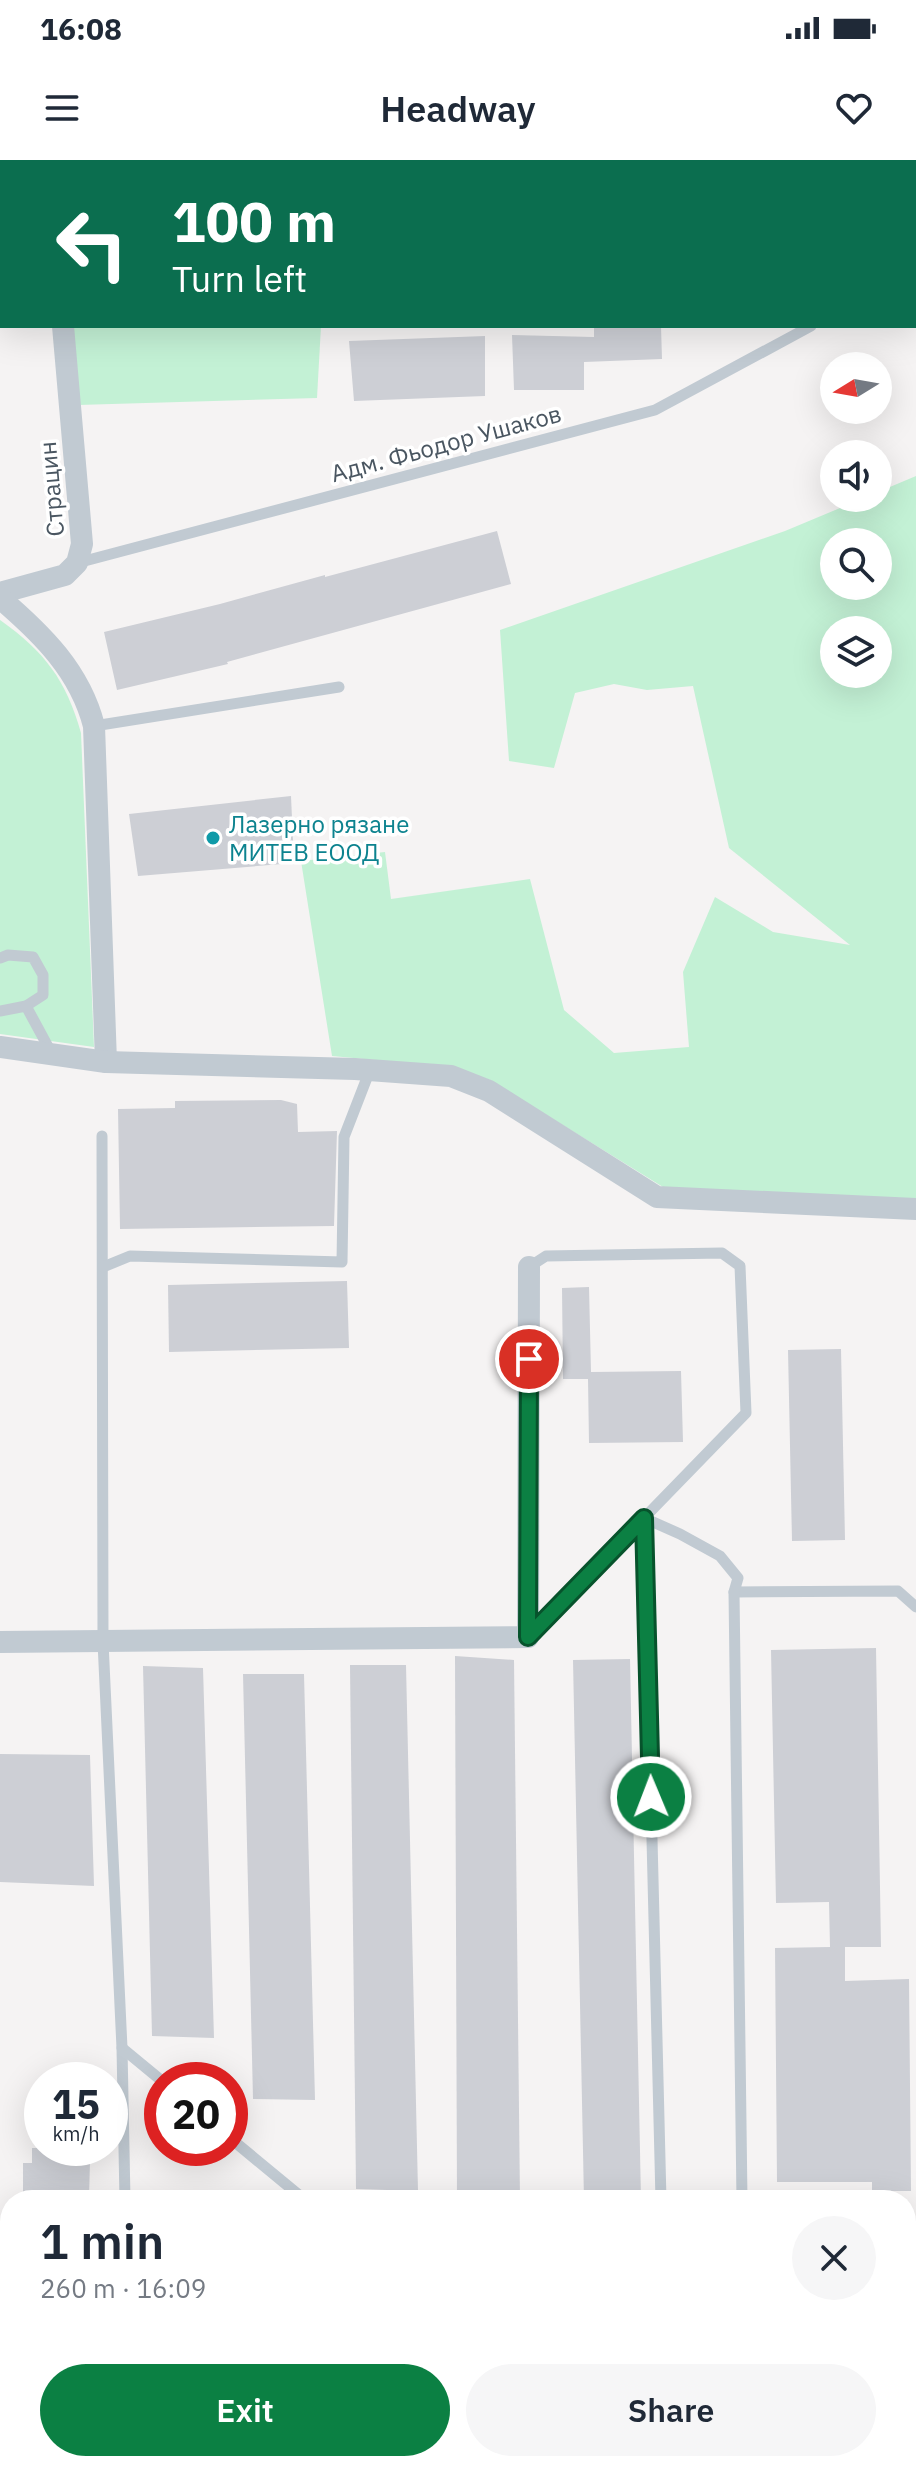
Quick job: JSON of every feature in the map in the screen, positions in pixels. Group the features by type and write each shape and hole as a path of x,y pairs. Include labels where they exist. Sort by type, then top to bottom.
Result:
{"street":[{"name":"Страцин","path":"0,596 65,575 77,563 82,544 63,328"},
{"path":"0,596 41,633 62,659 81,689 94,726 106,1062"},
{"path":"0,1047 106,1062 370,1070 451,1076 489,1091 657,1197 916,1209"},
{"path":"0,1642 528,1637 529,1267"}],"lane":[{"name":"Адм. Фьодор Ушаков","path":"77,563 655,410 807,328"},
{"path":"94,726 339,687"},
{"path":"0,958 8,955 33,957 43,975 43,995 26,1006 0,1011"},
{"path":"26,1006 52,1054"},
{"path":"103,1267 130,1256 342,1262 344,1137 370,1070"},
{"path":"102,1136 103,1642 122,2048 125,2190"},
{"path":"528,1637 746,1413 740,1266 722,1253 546,1256 529,1267"},
{"path":"644,1518 720,1556 738,1578 734,1592 742,2190"},
{"path":"644,1518 661,2190"},
{"path":"734,1592 898,1591 916,1607"},
{"path":"122,2048 144,2066"},
{"path":"248,2153 293,2190"}],"green space":[{"path":"72,328 321,328 317,398 78,405"},
{"path":"916,476 916,1200 663,1187 490,1080 451,1067 332,1056 301,861 385,852 391,899 530,879 564,1010 614,1053 689,1047 683,972 715,897 773,932 850,945 729,848 693,686 647,690 614,684 575,693 554,768 509,761 500,630 785,531 830,512 892,512 892,486"},
{"path":"0,620 30,644 52,669 68,697 81,733 94,1047 0,1034"}],"building":[{"path":"594,328 661,328 662,359 584,362 584,390 514,390 512,335 594,337"},
{"path":"485,336 485,396 354,401 349,341"},
{"path":"497,531 511,584 228,664 117,690 104,632"},
{"name":"Лазерно рязане МИТЕВ ЕООД","path":"291,796 294,863 138,876 129,814"},
{"path":"281,1100 297,1104 298,1132 337,1131 334,1226 120,1229 118,1109 175,1108 175,1101"},
{"path":"347,1281 349,1348 169,1352 168,1285"},
{"path":"589,1287 591,1372 681,1371 683,1442 589,1443 588,1379 563,1379 562,1288"},
{"path":"841,1349 845,1540 792,1541 788,1350"},
{"path":"876,1648 881,1947 845,1947 845,1981 909,1979 911,2190 872,2190 872,2182 777,2182 775,1948 830,1947 829,1902 776,1903 771,1650"},
{"path":"455,1656 514,1660 520,2190 457,2190"},
{"path":"630,1659 641,2190 584,2190 573,1660"},
{"path":"350,1665 406,1665 418,2190 356,2189"},
{"path":"143,1666 203,1668 214,2038 152,2036"},
{"path":"243,1674 304,1674 315,2100 253,2099"},
{"path":"0,1754 90,1755 94,1886 0,1882"},
{"path":"23,2163 24,2166 90,2166 89,2190 23,2190"}],"place":[{"name":"Лазерно рязане МИТЕВ ЕООД","path":"213,838"}],"route":[{"path":"529,1359 528,1637 644,1518 651,1797"}]}
